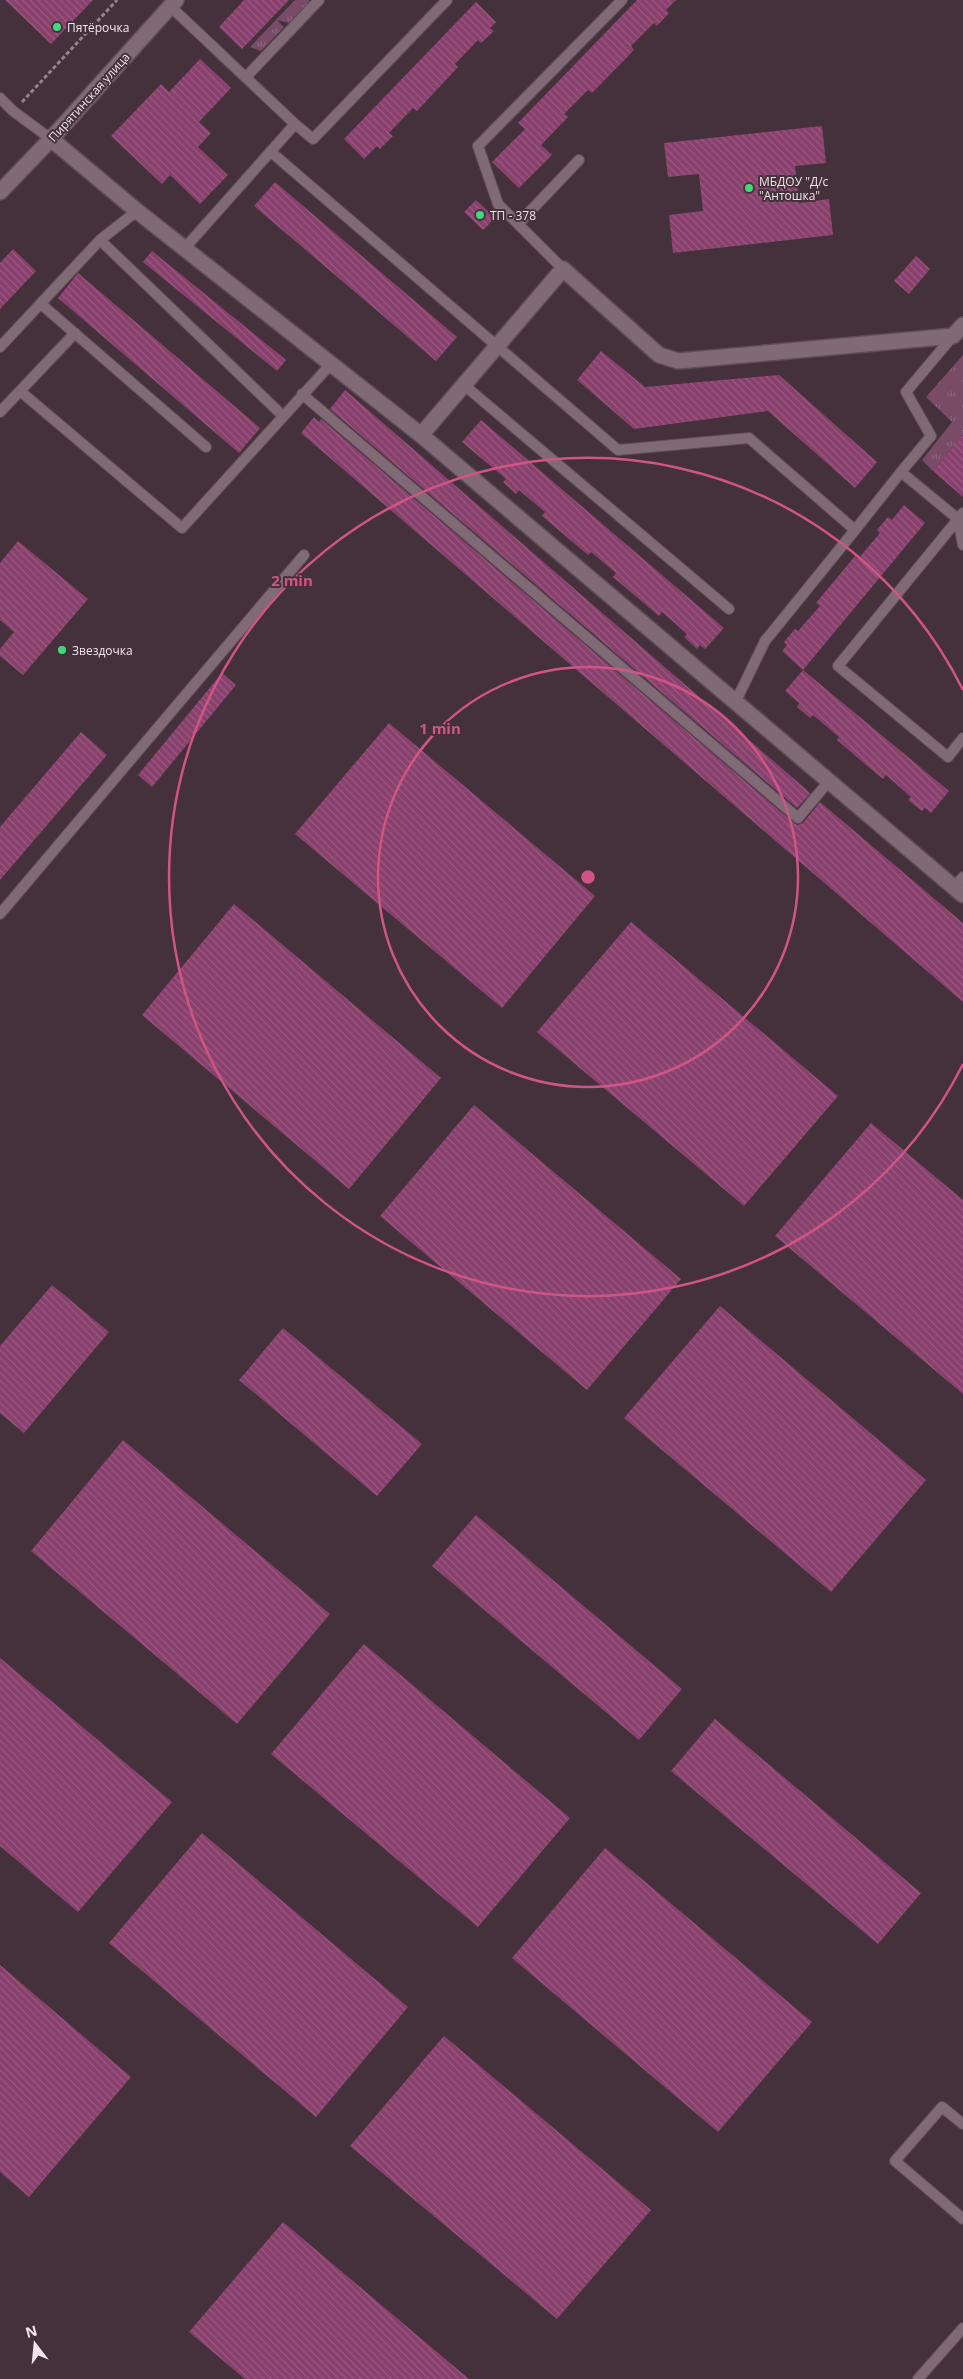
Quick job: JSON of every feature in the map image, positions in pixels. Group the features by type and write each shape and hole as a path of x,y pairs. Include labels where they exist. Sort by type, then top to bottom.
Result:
{"street":[{"name":"Пирятинская улица","path":"0,192 52,140 173,3"},
{"path":"52,140 137,212 421,435 735,703 960,886"},
{"path":"421,435 563,269 659,355 678,361 958,330"}],"lane":[{"path":"246,77 319,0"},
{"path":"173,3 246,77 313,140 447,0"},
{"path":"563,269 498,204 478,146 622,0"},
{"path":"0,98 13,111 52,140"},
{"path":"184,249 295,124"},
{"path":"270,152 618,450 749,438 854,530"},
{"path":"519,223 579,160"},
{"path":"0,347 100,240 137,212"},
{"path":"100,240 283,416"},
{"path":"41,304 206,447"},
{"path":"735,703 764,641 931,436 906,392 958,330"},
{"path":"0,412 75,333"},
{"path":"20,391 182,528 331,364"},
{"path":"464,385 729,609"},
{"path":"302,394 798,818 829,781"},
{"path":"901,472 960,516 963,545"},
{"path":"960,516 838,666 948,757 963,738"},
{"path":"0,914 304,555"},
{"path":"963,2124 942,2107 895,2161 963,2219"},
{"path":"918,2379 963,2328"}],"path":[{"path":"13,111 117,0"}],"green space":[{"path":"295,0 308,0 310,2 289,23 277,20 284,27 261,51 250,47"},
{"path":"963,355 963,435 933,471 922,460 952,422 926,397"}],"building":[{"path":"5,0 93,0 51,44"},
{"path":"244,0 289,0 242,49 219,27"},
{"path":"637,0 676,0 666,10 669,13 657,26 654,23 631,46 634,50 592,93 588,90 564,114 568,117 541,145 552,155 519,188 492,162 525,129 518,123"},
{"path":"476,2 496,22 490,28 494,31 481,43 478,40 455,64 458,67 417,111 413,108 389,133 393,136 380,149 377,146 364,159 344,139"},
{"path":"200,59 231,88 199,122 211,133 198,147 228,175 200,204 170,175 162,184 111,136 161,84 169,92"},
{"name":"МБДОУ \"Д/с \"Антошка\"","path":"822,126 826,163 795,166 799,203 829,199 833,235 673,253 669,215 703,211 699,174 668,177 664,143"},
{"path":"275,182 457,337 436,361 254,206"},
{"name":"ТП - 378","path":"476,200 495,218 483,230 464,212"},
{"path":"13,249 36,271 0,309 0,263"},
{"path":"152,251 286,360 277,371 143,262"},
{"path":"916,256 930,269 909,294 894,281"},
{"path":"78,273 260,428 239,453 58,298"},
{"path":"601,351 645,387 779,375 877,462 855,488 768,411 634,429 577,380"},
{"path":"345,390 810,794 797,808 330,409"},
{"path":"314,417 319,422 321,419 794,823 797,825 803,823 820,802 963,923 963,1002 301,433"},
{"path":"481,420 724,628 705,649 700,645 697,649 684,637 687,634 662,612 659,616 613,577 616,573 591,552 588,555 542,516 545,512 519,490 516,494 503,482 506,479 462,442"},
{"path":"963,435 963,497 933,471"},
{"path":"904,505 925,523 803,670 782,651 787,645 784,642 795,629 798,631 820,606 816,603 855,556 858,559 880,533 877,530 888,517 892,520"},
{"path":"18,541 88,599 23,675 0,656 0,649 14,632 0,620 0,563"},
{"path":"803,670 949,791 931,813 925,808 922,811 908,800 911,797 886,775 883,779 837,740 839,737 813,715 810,718 797,707 799,703 785,691"},
{"path":"222,673 236,685 152,787 138,775"},
{"path":"389,723 595,896 502,1008 295,834"},
{"path":"81,732 107,755 0,880 0,827"},
{"path":"234,904 441,1078 349,1189 142,1015"},
{"path":"631,922 838,1096 744,1206 537,1032"},
{"path":"474,1105 681,1279 587,1390 380,1216"},
{"path":"871,1123 963,1200 963,1394 775,1236"},
{"path":"52,1285 109,1332 24,1433 0,1413 0,1346"},
{"path":"720,1306 926,1480 831,1592 624,1418"},
{"path":"283,1328 422,1444 377,1496 239,1380"},
{"path":"123,1440 330,1614 237,1724 31,1551"},
{"path":"476,1515 682,1689 639,1740 432,1566"},
{"path":"364,1644 570,1818 478,1927 271,1754"},
{"path":"0,1658 172,1802 78,1912 0,1846"},
{"path":"715,1719 921,1893 878,1944 671,1771"},
{"path":"202,1833 408,2007 316,2117 109,1943"},
{"path":"605,1848 812,2022 718,2132 512,1958"},
{"path":"0,1965 131,2077 29,2197 0,2172"},
{"path":"444,2036 651,2210 557,2319 350,2146"},
{"path":"283,2222 469,2379 245,2379 189,2332"}],"place":[{"name":"Пятёрочка","path":"57,27"},
{"name":"МБДОУ \"Д/с \"Антошка\"","path":"749,188"},
{"name":"ТП - 378","path":"480,215"},
{"name":"Звездочка","path":"62,650"}]}
